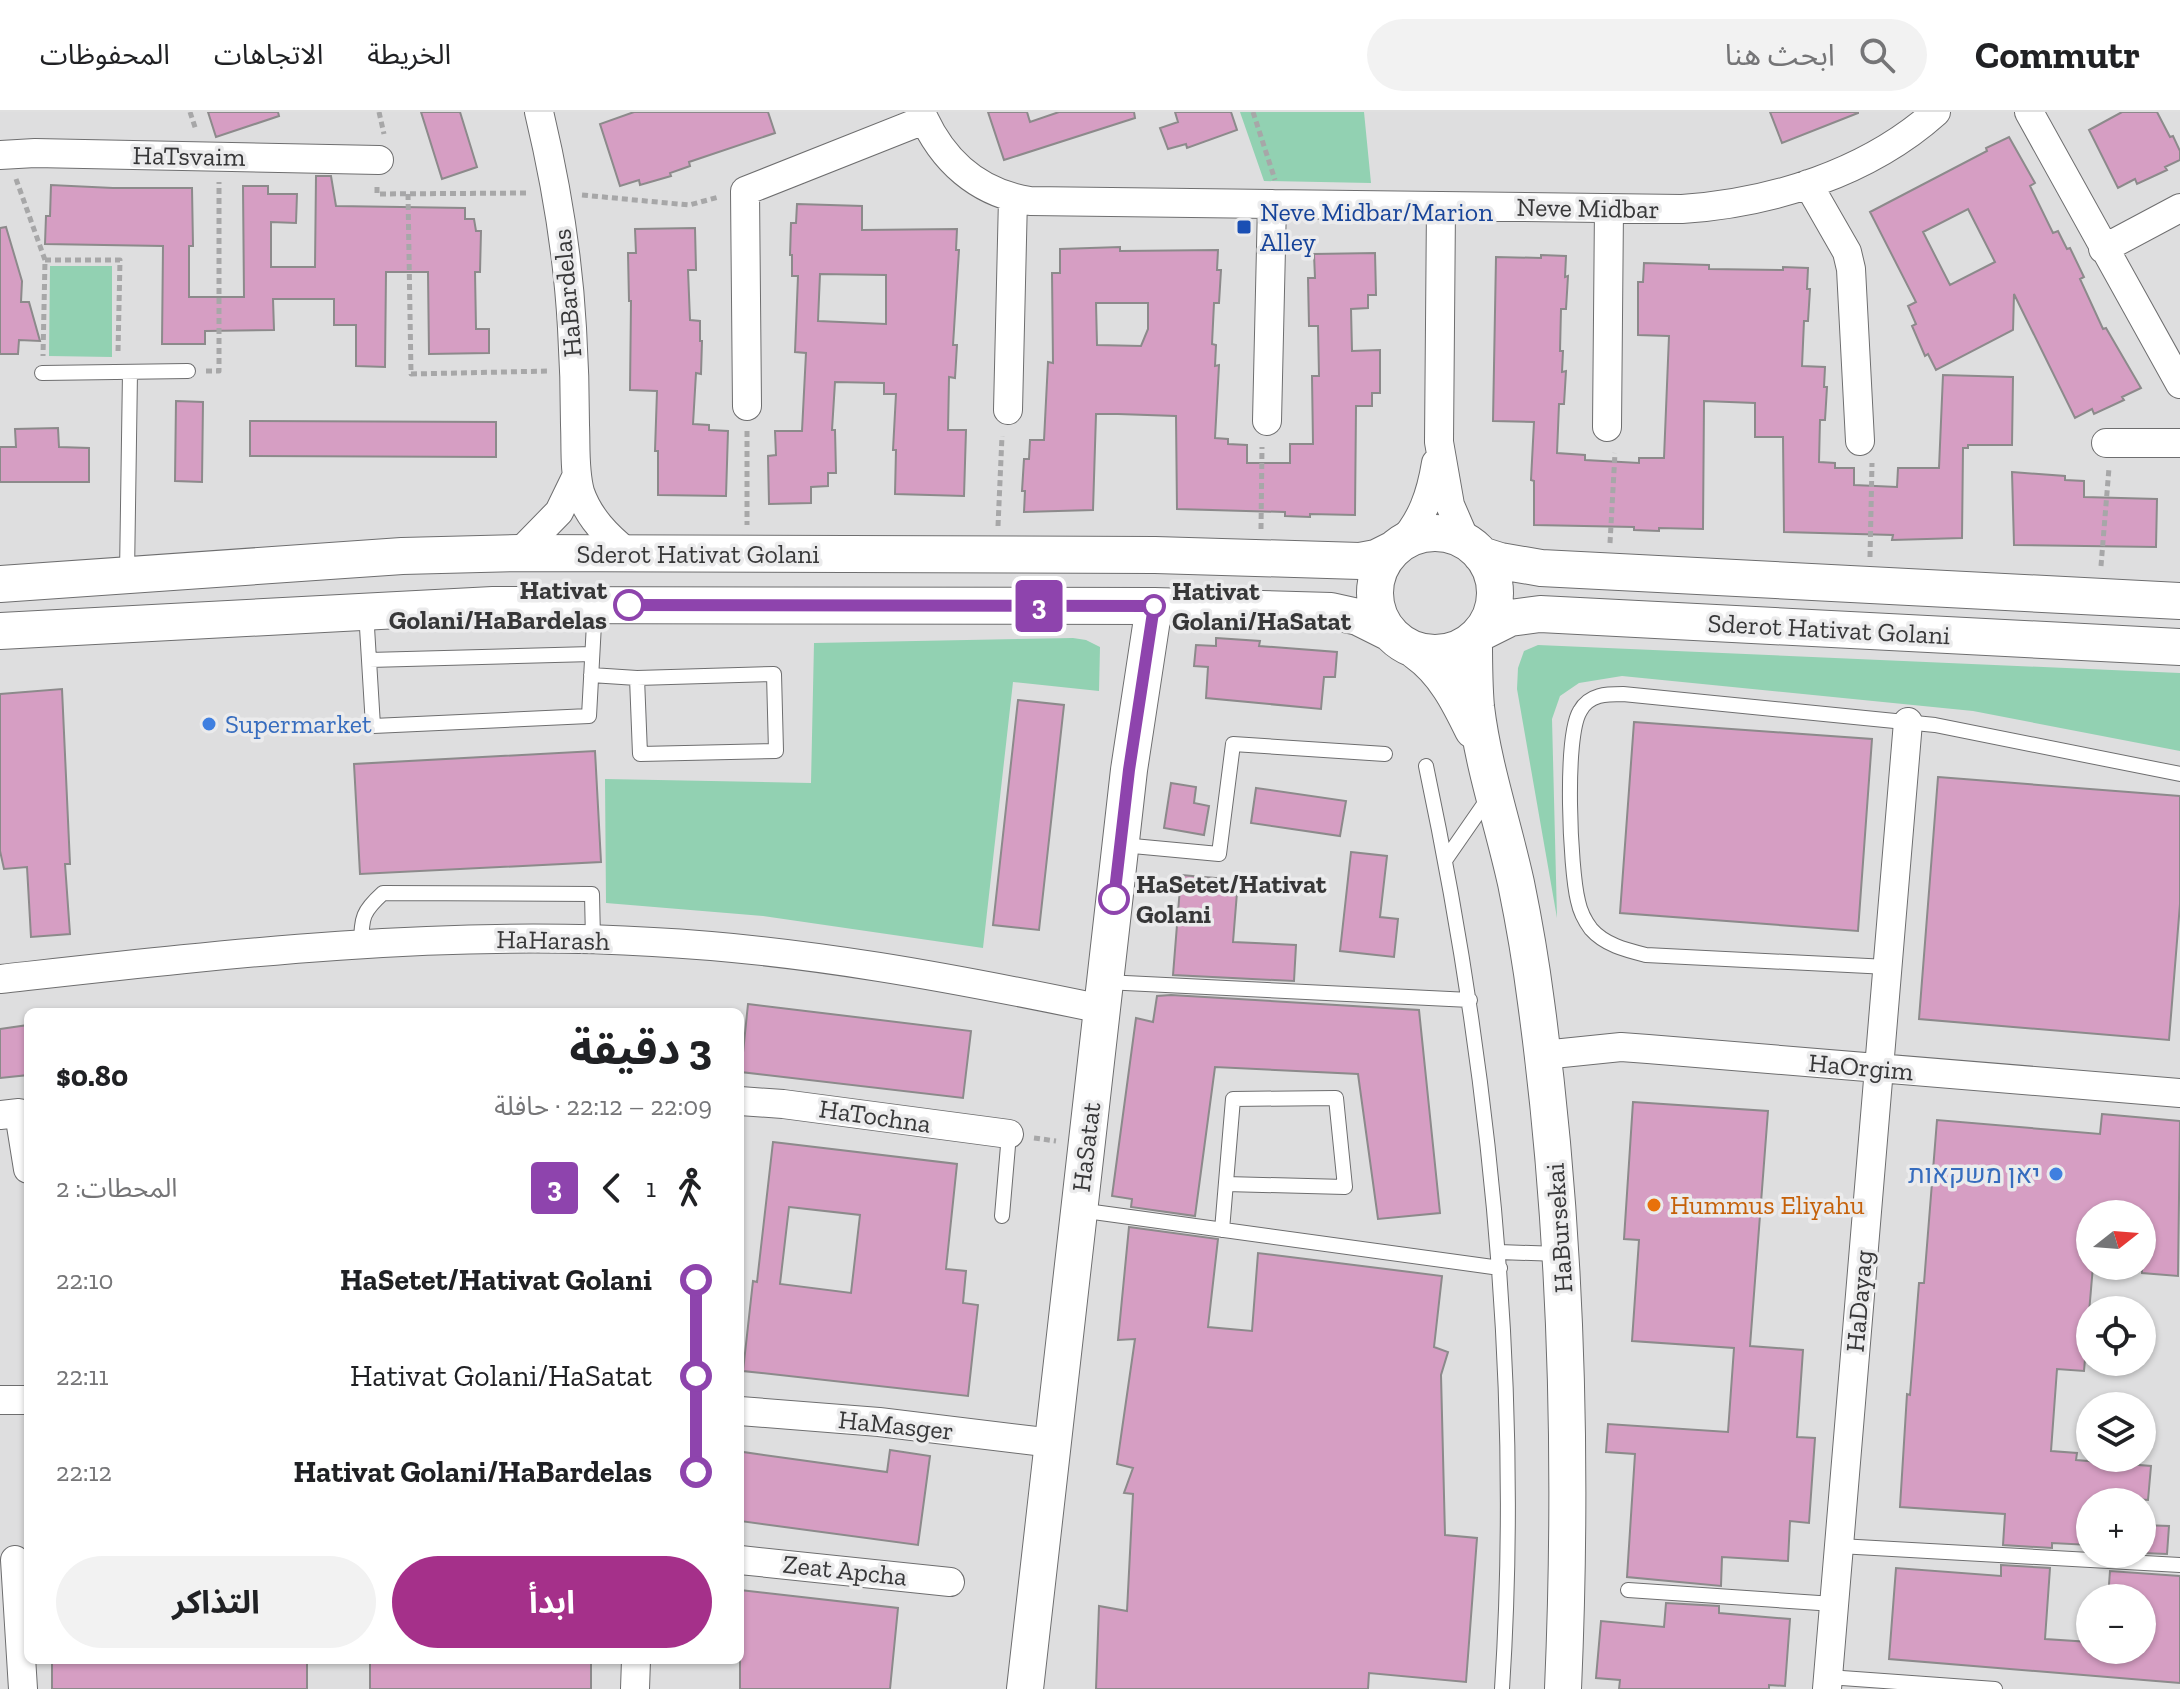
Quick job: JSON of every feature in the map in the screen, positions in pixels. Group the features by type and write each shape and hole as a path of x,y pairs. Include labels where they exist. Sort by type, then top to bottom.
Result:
{"street":[{"name":"HaBardelas","path":"539,112 556,192 568,274 576,477 591,515 609,538 628,553"},
{"name":"Neve Midbar","path":"923,116 950,161 965,175 980,185 1030,201 1708,208 1757,199 1808,184 1890,146 1936,112"},
{"path":"2029,112 2180,384"},
{"path":"747,406 745,191 923,116"},
{"name":"HaTsvaim","path":"3,155 379,160"},
{"path":"1808,184 1847,252 1851,269 1860,441"},
{"path":"1008,410 1013,198"},
{"path":"1267,421 1278,204"},
{"path":"1439,442 1450,505 1492,575 1495,600 1493,611 1478,636 1453,651 1428,654 1402,642 1377,611 1374,587 1381,565 1411,533 1432,485 1439,442 1441,206"},
{"path":"1607,427 1609,208"},
{"path":"2103,249 2180,208"},
{"path":"2106,443 2180,443"},
{"name":"HaBardelas","path":"519,553 559,512 576,477"},
{"path":"1397,546 1417,535 1429,533 1452,535 1474,548"},
{"name":"Sderot Hativat Golani","path":"0,584 402,556 628,553 1360,561 1376,558 1397,546"},
{"name":"Sderot Hativat Golani","path":"1474,548 1521,565 2180,601"},
{"name":"Sderot Hativat Golani","path":"0,631 479,605 1154,606 1331,611 1358,617 1402,642"},
{"name":"HaSatat","path":"1025,1689 1120,844 1154,606"},
{"name":"Sderot Hativat Golani","path":"1478,636 1510,618 1540,614 2180,647"},
{"name":"HaBursekai","path":"1478,636 1476,709 1516,884 1550,1114 1561,1254 1568,1440 1563,1689"},
{"name":"HaBursekai","path":"1402,642 1432,662 1462,706 1491,782"},
{"name":"HaDayag","path":"1828,1683 1908,722"},
{"name":"HaHarash","path":"0,979 361,944 516,938 652,941 791,953 1104,995"},
{"name":"HaOrgim","path":"1543,1055 1621,1047 2180,1093"},
{"name":"HaTochna","path":"744,1101 1009,1134"},
{"path":"9,1114 24,1157"},
{"path":"0,1400 24,1400"},
{"name":"HaMasger","path":"744,1411 879,1422 1053,1443"},
{"path":"14,1560 23,1689"},
{"name":"Zeat Apcha","path":"744,1560 950,1582"},
{"path":"635,1689 636,1664"}],"lane":[{"path":"42,373 188,371"},
{"path":"124,372 127,574"},
{"path":"366,610 373,726 589,716 595,604"},
{"path":"369,660 592,654"},
{"path":"591,675 637,678 774,674 776,751 640,754 637,678"},
{"path":"1888,967 1646,955 1609,944 1590,928 1578,901 1569,757 1579,711 1586,703 1607,694 1908,722 2180,774"},
{"path":"1120,844 1219,854 1233,744 1385,754"},
{"path":"1426,766 1446,859 1470,1000 1499,1252 1507,1488 1502,1689"},
{"path":"1446,859 1491,782"},
{"path":"361,944 361,918 383,893 592,894 593,940"},
{"path":"1104,995 1470,1000"},
{"path":"1222,1230 1233,1099 1336,1098 1345,1187 1226,1184"},
{"path":"1002,1216 1009,1134"},
{"path":"1079,1210 1500,1268"},
{"path":"1499,1252 1561,1254"},
{"path":"1839,1546 2180,1565"},
{"path":"1628,1590 1834,1604"},
{"path":"1828,1683 1995,1689"}],"path":[{"path":"379,112 385,132 377,194 556,192 689,205 745,191"},
{"path":"1253,112 1278,204"},
{"path":"3,155 45,260 42,373"},
{"path":"188,371 219,371 219,157"},
{"path":"408,194 411,374 574,370"},
{"path":"45,260 120,260 124,372"},
{"path":"747,406 747,554"},
{"path":"996,555 1003,425 1008,410"},
{"path":"1260,558 1263,437 1267,421"},
{"path":"1607,427 1615,438 1608,571"},
{"path":"1860,441 1872,442 1870,585"},
{"path":"2098,597 2110,476 2106,443"},
{"path":"1009,1134 1086,1146"}],"green space":[{"path":"1240,112 1364,112 1371,183 1264,181"},
{"path":"50,266 112,266 112,357 49,356"},
{"path":"1073,638 1100,647 1099,691 1013,682 983,948 763,916 606,903 605,779 811,783 814,643"},
{"path":"1538,645 2180,673 2180,751 1973,711 1622,676 1579,683 1560,696 1552,719 1557,918 1517,689 1518,668 1524,651"}],"building":[{"path":"208,112 278,112 279,116 216,137"},
{"path":"421,112 460,112 477,167 442,179"},
{"path":"634,112 768,112 775,133 689,162 690,166 670,173 671,176 640,185 639,180 620,186 600,124"},
{"path":"988,112 1027,112 1030,122 1059,112 1134,112 1135,118 1004,160"},
{"path":"1175,112 1231,112 1237,130 1187,148 1186,144 1168,149 1160,128 1178,122"},
{"path":"1770,112 1858,112 1858,113 1782,143"},
{"path":"2122,112 2157,112 2170,137 2173,136 2180,151 2180,160 2137,184 2135,179 2118,188 2089,130"},
{"path":"2009,137 2035,183 2030,186 2053,233 2058,231 2067,249 2070,248 2084,277 2080,279 2103,329 2106,328 2141,388 2122,397 2124,400 2094,414 2092,409 2075,418 2014,294 2013,330 1936,370 1928,354 1925,356 1912,326 1916,324 1908,306 1916,302 1870,212 1987,151 1986,148","holes":["1968,209 1995,262 1950,285 1923,232"]},
{"path":"316,176 331,176 336,206 465,208 465,219 474,219 476,231 481,231 480,272 475,272 476,329 489,329 489,353 429,354 428,272 386,272 385,367 356,366 356,325 334,325 334,299 273,299 274,330 205,331 205,344 162,344 163,246 45,244 51,185 192,188 193,246 189,246 189,297 244,297 243,186 268,186 268,194 297,194 296,223 271,222 271,267 315,267"},
{"path":"797,204 862,206 862,230 957,229 956,250 959,250 953,345 957,345 955,378 949,377 948,430 966,430 964,496 895,494 896,450 893,450 896,394 884,394 884,383 835,382 832,430 835,430 836,473 828,473 828,486 811,487 811,503 769,504 768,456 776,455 775,431 802,431 806,353 795,352 798,276 792,276 790,255 791,223 796,223","holes":["820,274 886,275 886,324 818,321"]},
{"path":"6,227 22,281 21,302 29,302 40,341 19,340 18,354 0,354 0,228"},
{"path":"695,228 696,270 688,270 690,320 700,321 702,341 701,374 696,373 693,424 709,425 709,430 728,431 726,496 658,495 658,451 655,451 657,391 630,390 628,253 636,253 635,229"},
{"path":"1060,249 1218,250 1217,270 1221,270 1219,303 1214,303 1212,344 1216,345 1215,366 1219,365 1215,438 1228,439 1228,444 1247,445 1247,463 1290,463 1290,444 1313,444 1312,376 1319,376 1318,326 1309,326 1308,278 1315,278 1314,254 1375,253 1376,295 1368,295 1368,308 1351,309 1352,351 1380,350 1380,393 1372,393 1372,406 1356,406 1355,515 1310,514 1310,517 1285,516 1285,512 1177,509 1176,416 1118,414 1096,414 1093,510 1024,512 1024,459 1029,459 1030,440 1044,440 1048,362 1053,363 1052,273 1060,273","holes":["1096,303 1148,303 1148,329 1141,346 1097,345"]},
{"path":"1541,255 1566,256 1565,277 1568,276 1566,309 1561,309 1560,351 1563,351 1562,372 1566,371 1564,404 1559,404 1557,453 1585,455 1585,460 1639,463 1639,458 1664,458 1669,336 1638,335 1638,282 1643,282 1644,263 1709,265 1709,269 1808,268 1807,289 1810,289 1808,321 1804,321 1802,366 1825,367 1824,387 1827,387 1825,420 1820,420 1819,462 1835,463 1835,468 1854,468 1854,485 1897,487 1898,468 1939,468 1943,375 2013,377 2012,445 1968,445 1968,448 1963,448 1962,538 1892,540 1893,535 1784,532 1783,437 1755,437 1755,403 1704,401 1703,529 1659,528 1659,531 1634,530 1634,527 1534,525 1534,481 1531,480 1534,422 1493,421 1496,257 1541,258"},
{"path":"176,401 203,402 202,482 175,481"},
{"path":"250,421 496,422 496,457 250,456"},
{"path":"58,428 59,447 89,448 89,482 0,482 0,447 16,447 15,429"},
{"path":"2012,472 2065,476 2065,480 2084,481 2084,497 2157,499 2156,547 2014,545"},
{"path":"1216,638 1260,641 1259,646 1337,652 1335,677 1324,677 1321,709 1206,698 1208,667 1194,666 1196,645 1216,646"},
{"path":"62,689 70,864 65,864 70,934 31,937 27,867 4,869 0,851 0,694"},
{"path":"1018,700 1064,705 1039,930 993,925"},
{"path":"1634,722 1872,739 1858,931 1620,913"},
{"path":"595,751 601,862 360,874 354,764"},
{"path":"1938,777 2180,796 2180,904 2169,1040 1919,1019"},
{"path":"1171,783 1196,787 1194,803 1209,806 1204,835 1164,828"},
{"path":"1256,788 1346,801 1340,836 1251,823"},
{"path":"1351,852 1387,856 1380,917 1398,919 1394,957 1340,951"},
{"path":"1181,875 1238,880 1233,942 1296,945 1294,981 1173,975"},
{"path":"1157,996 1419,1010 1440,1213 1378,1219 1358,1074 1215,1067 1195,1216 1131,1207 1132,1199 1112,1196 1136,1018 1153,1022"},
{"path":"748,1004 971,1031 963,1098 744,1072"},
{"path":"24,1026 24,1075 0,1078 0,1029"},
{"path":"1633,1102 1768,1111 1750,1346 1803,1350 1797,1437 1815,1438 1809,1523 1790,1521 1788,1561 1722,1557 1721,1586 1627,1577 1635,1454 1606,1452 1608,1424 1728,1432 1734,1348 1632,1341 1639,1240 1624,1239"},
{"path":"2102,1114 2180,1121 2178,1276 2156,1274 2156,1200 2076,1200 2076,1280 2092,1280 2090,1296 2076,1296 2076,1370 2057,1369 2051,1451 2076,1453 2076,1472 2150,1472 2149,1488 2076,1488 2076,1544 2052,1543 2052,1548 2003,1545 2005,1514 1900,1507 1907,1394 1910,1395 1919,1283 1924,1283 1937,1120 2100,1134"},
{"path":"773,1142 957,1164 946,1269 966,1271 963,1303 978,1305 968,1396 744,1371 753,1281 757,1282","holes":["789,1207 860,1215 851,1293 780,1284"]},
{"path":"1129,1227 1218,1239 1208,1327 1252,1331 1258,1253 1442,1276 1434,1347 1448,1352 1441,1375 1445,1535 1477,1538 1466,1682 1369,1673 1368,1689 1096,1689 1099,1606 1127,1611 1133,1494 1124,1493 1133,1468 1117,1464 1135,1339 1118,1340"},
{"path":"890,1450 930,1456 918,1545 744,1522 744,1452 887,1472"},
{"path":"2156,1526 2169,1526 2167,1554 2156,1554"},
{"path":"2001,1565 2050,1568 2045,1639 2076,1641 2076,1664 2156,1664 2156,1584 2109,1584 2110,1571 2180,1576 2180,1683 1889,1659 1896,1568 2001,1576"},
{"path":"744,1590 898,1608 890,1689 740,1689 740,1664 744,1664"},
{"path":"1666,1603 1719,1606 1719,1613 1790,1619 1785,1686 1769,1685 1769,1689 1619,1689 1620,1680 1596,1678 1601,1621 1664,1627"},
{"path":"52,1664 307,1664 307,1689 52,1689"},
{"path":"370,1664 591,1664 591,1689 370,1689"}],"bus line":[{"name":"3","path":"629,605 1154,606 1129,770 1114,899"}],"place":[{"name":"Neve Midbar/Marion Alley","path":"1244,227"},
{"name":"Hativat Golani/HaBardelas","path":"629,605"},
{"name":"Hativat Golani/HaSatat","path":"1154,606"},
{"name":"Supermarket","path":"209,724"},
{"name":"HaSetet/Hativat Golani","path":"1114,899"},
{"name":"יאן משקאות","path":"2056,1174"},
{"name":"Hummus Eliyahu","path":"1654,1205"}]}
